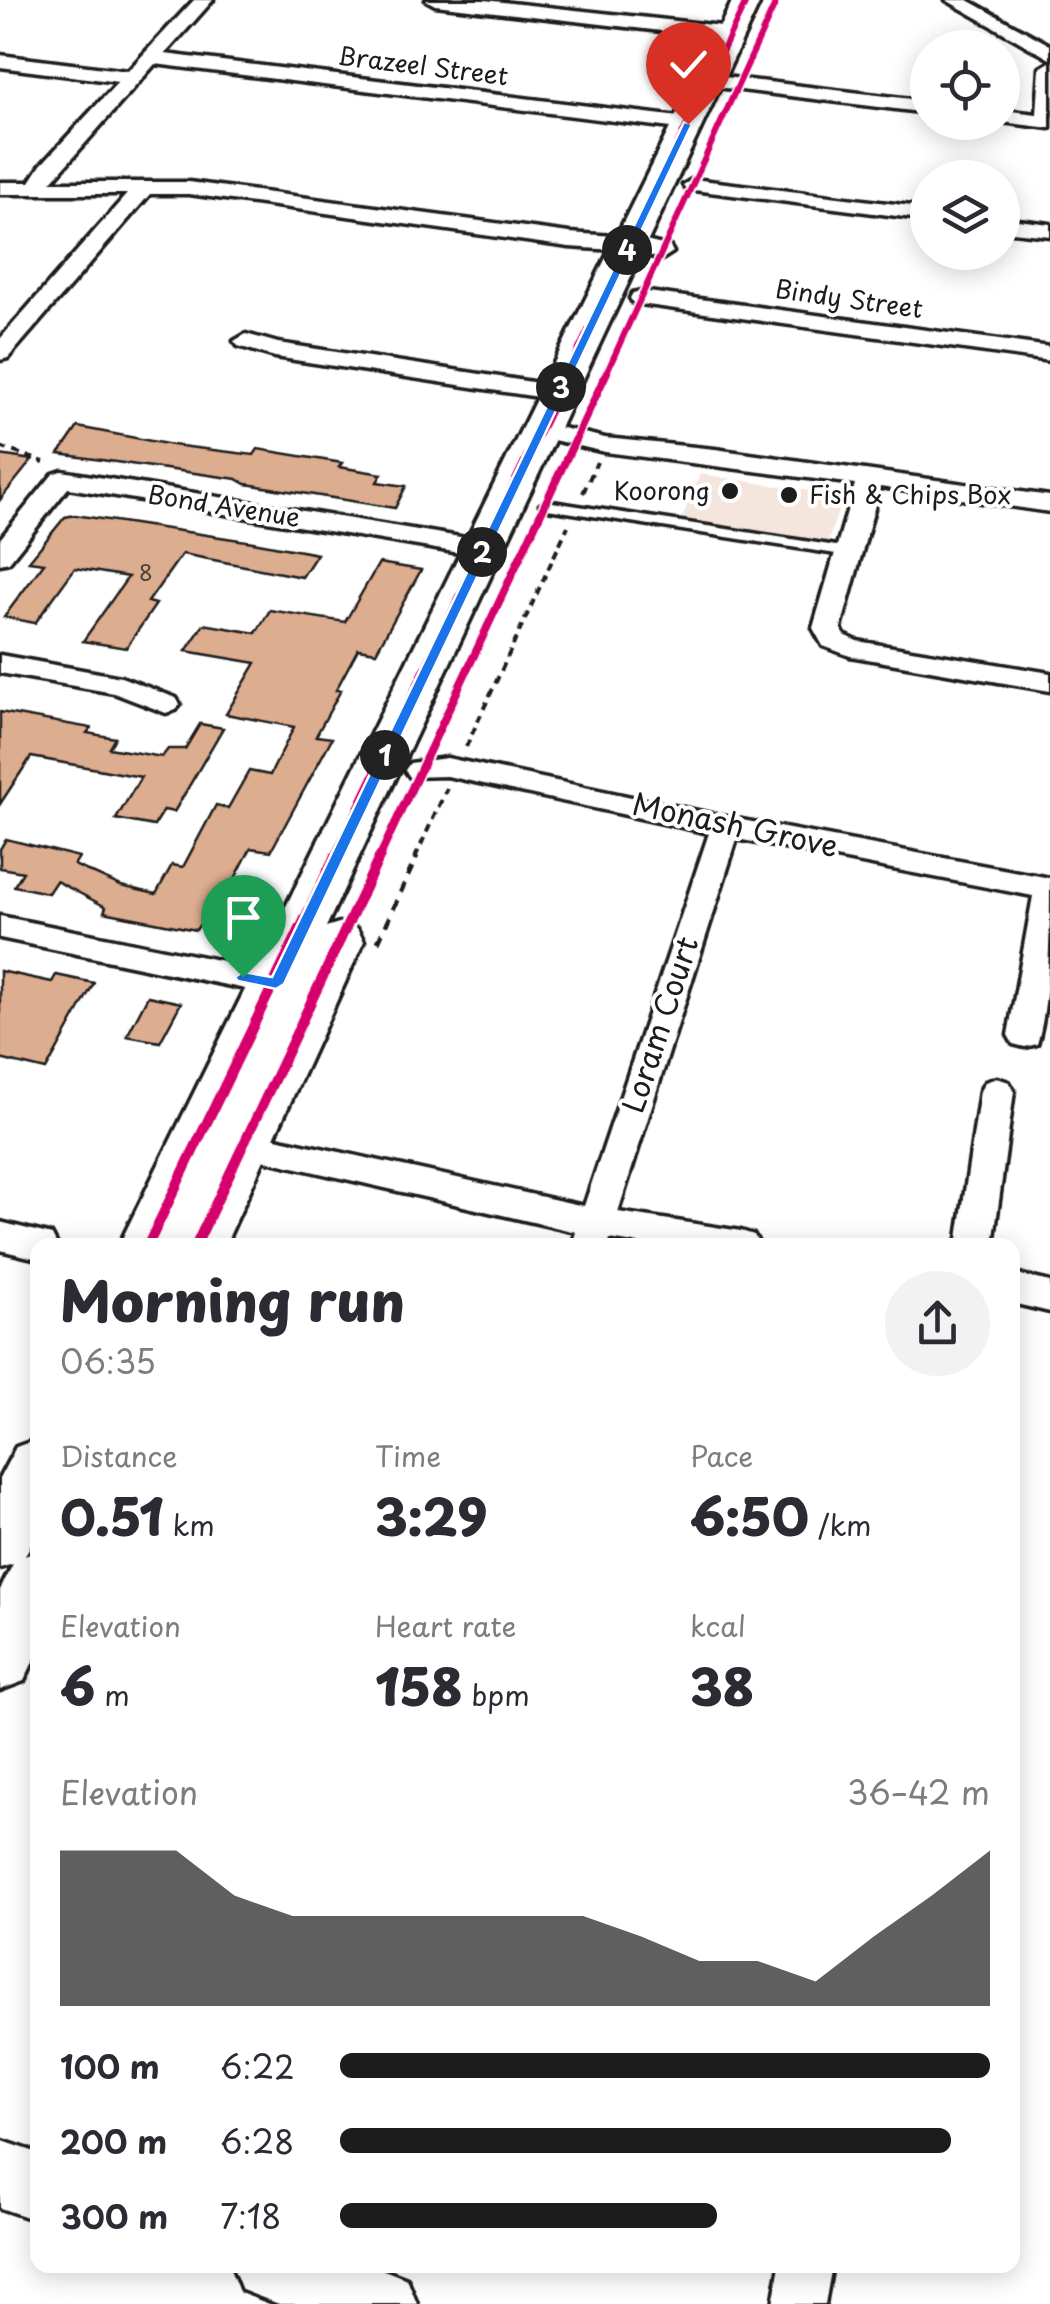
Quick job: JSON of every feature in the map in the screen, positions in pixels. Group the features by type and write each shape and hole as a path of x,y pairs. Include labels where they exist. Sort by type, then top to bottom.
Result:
{"main road":[{"path":"152,1238 420,770 560,507 574,440 641,298 639,250 693,184 729,83 777,0"},
{"path":"574,440 558,393 639,250 688,124 729,83 739,17"},
{"path":"199,1238 244,1144 296,988 484,548 574,440"},
{"path":"0,1540 30,1482"},
{"path":"0,1659 30,1597"},
{"path":"0,2174 30,2184"},
{"path":"291,2273 382,2304"}],"street":[{"path":"43,185 58,160 204,0"},
{"path":"435,0 739,17"},
{"path":"955,0 1050,53"},
{"name":"Brazeel Street","path":"152,58 688,124"},
{"path":"0,62 134,78"},
{"path":"1020,118 1048,122 1050,68"},
{"path":"729,83 910,105"},
{"path":"693,184 910,212"},
{"path":"0,186 43,185 134,193 189,188 639,250"},
{"path":"0,353 134,193"},
{"path":"1020,226 1050,230"},
{"name":"Bindy Street","path":"641,298 1050,354"},
{"path":"246,341 274,350 558,393"},
{"path":"574,440 1050,504"},
{"path":"870,477 827,628 833,640 850,648 1050,682"},
{"path":"0,556 62,479"},
{"name":"Bond Avenue","path":"62,479 484,548"},
{"path":"0,664 121,686 166,704"},
{"name":"Monash Grove","path":"420,770 447,767 1050,890"},
{"name":"Loram Court","path":"594,1234 726,826"},
{"path":"1025,1035 1050,890"},
{"path":"0,927 296,988"},
{"path":"977,1238 997,1091"},
{"path":"244,1144 594,1234 647,1238"},
{"path":"0,1236 30,1243"},
{"path":"1020,1290 1050,1298"},
{"path":"799,2304 805,2273"}],"lane":[{"path":"560,507 849,552"}],"path":[{"path":"464,750 560,507 574,440"},
{"path":"0,447 51,465 62,479"}],"shaded area":[{"path":"700,474 843,496 827,545 680,523"}],"building":[{"path":"78,427 172,445 254,455 258,449 342,463 339,467 382,474 377,482 406,486 395,508 246,484 237,479 59,454"},
{"path":"0,455 32,460 0,500"},
{"path":"75,515 317,554 302,577 182,554 148,602 156,604 126,648 83,641 128,577 75,568 35,623 4,617 44,563 29,561 65,517"},
{"path":"379,563 421,570 376,652 358,649 336,690 341,690 316,736 332,738 271,851 251,848 222,903 251,909 238,932 200,924 196,930 104,912 106,907 56,881 48,893 14,886 23,872 0,868 0,849 6,839 79,857 74,865 121,886 156,894 172,865 183,867 216,805 228,808 249,771 270,775 294,727 226,714 256,663 186,651 204,624 256,633 270,610 345,622"},
{"path":"0,712 91,728 87,733 115,738 109,748 162,757 168,749 185,749 200,724 223,728 174,812 164,810 154,826 116,819 141,777 31,757 0,804"},
{"path":"0,971 52,982 56,975 94,983 46,1070 0,1059"},
{"path":"148,996 181,1003 160,1042 127,1036"}],"cycle path":[{"path":"151,1238 747,0"},
{"path":"199,1238 546,505 777,0"}],"place":[{"name":"Koorong","path":"730,491"},
{"name":"Fish & Chips Box","path":"789,495"}],"route":[{"path":"243,977 276,984 688,124"}]}
